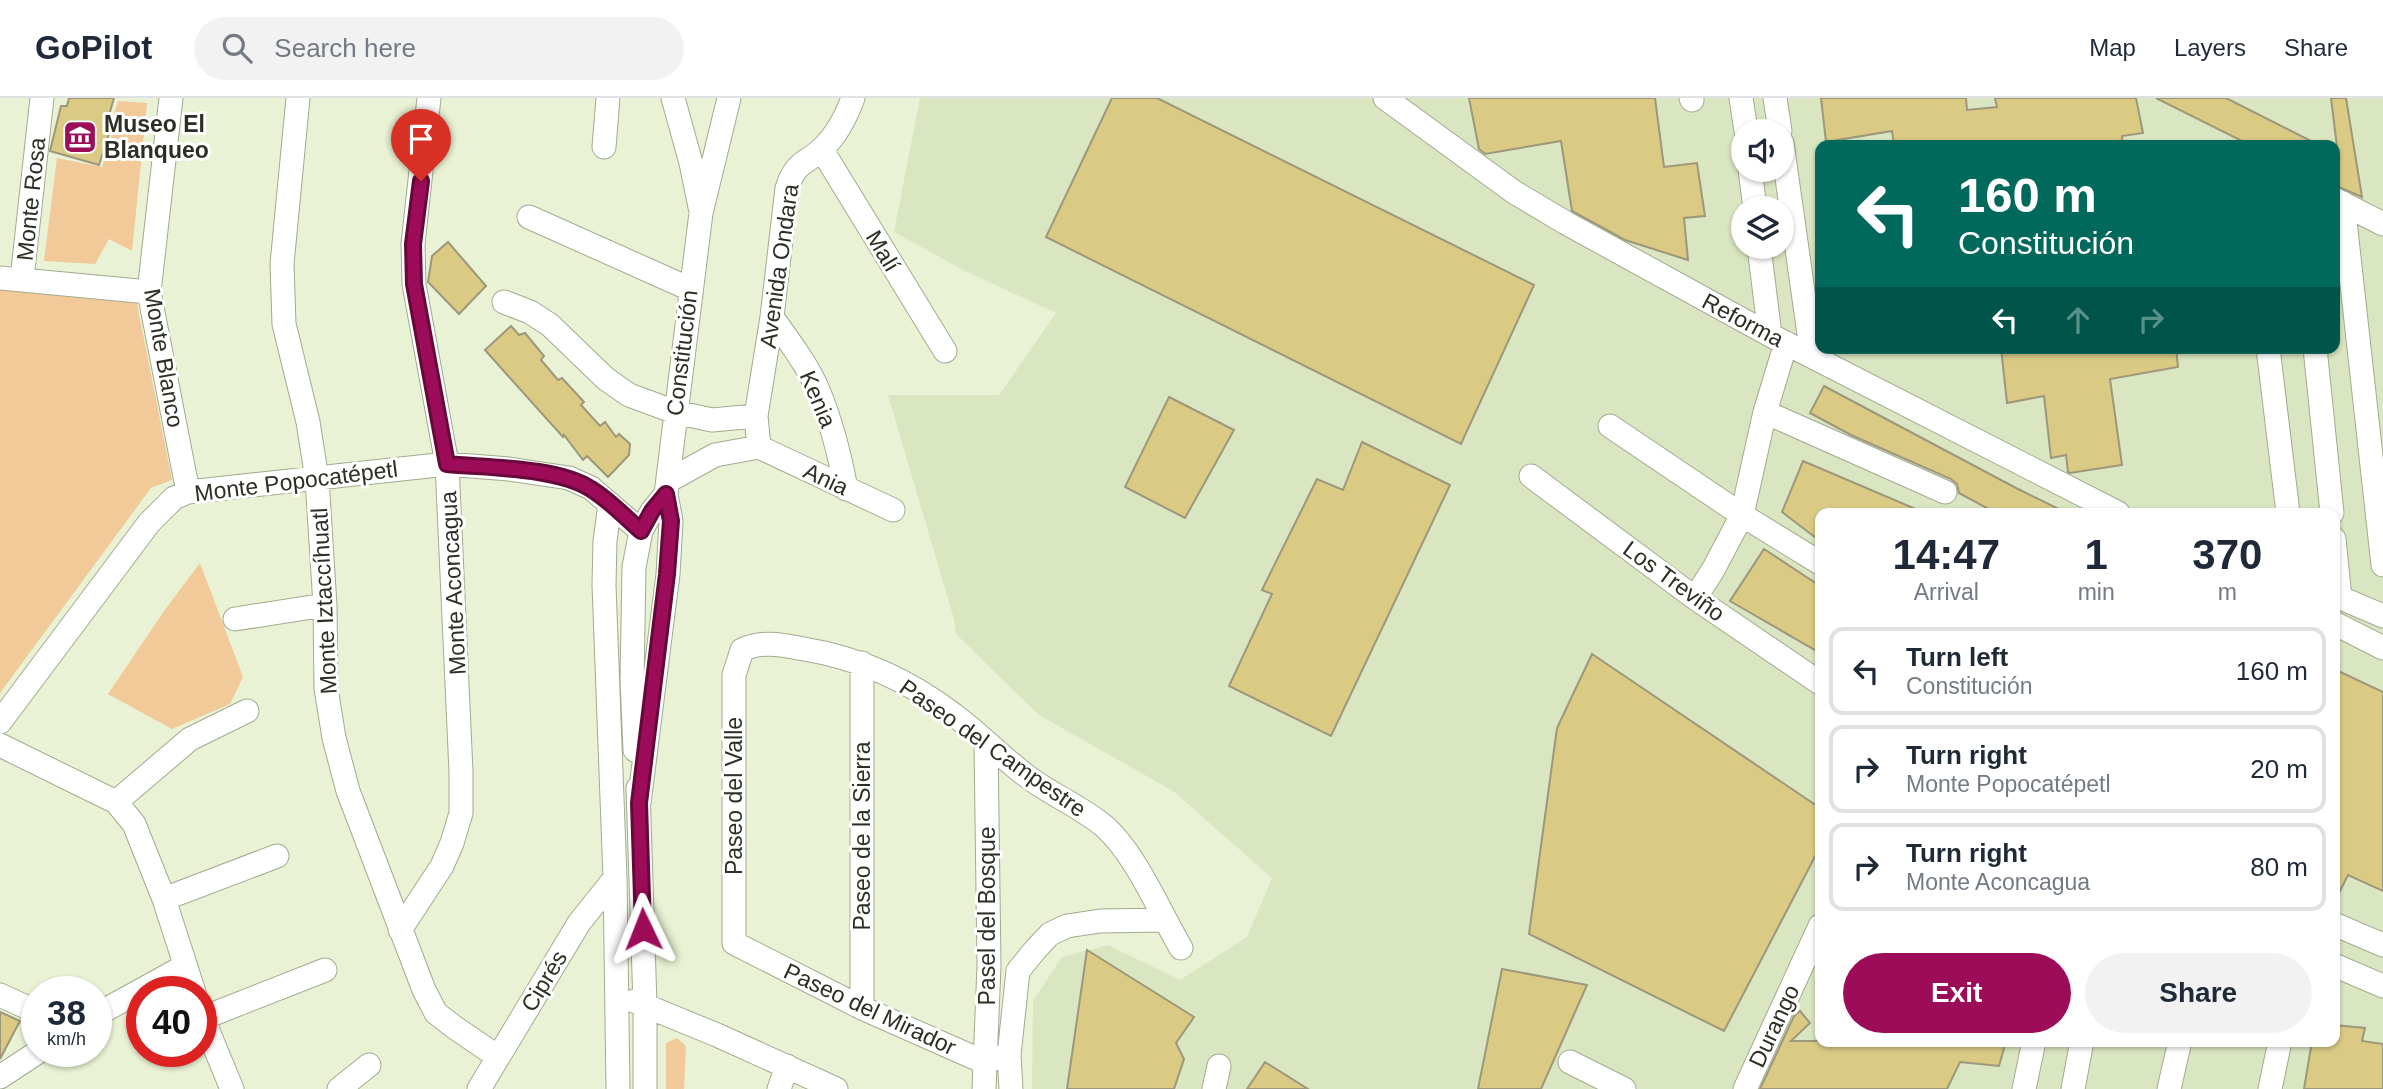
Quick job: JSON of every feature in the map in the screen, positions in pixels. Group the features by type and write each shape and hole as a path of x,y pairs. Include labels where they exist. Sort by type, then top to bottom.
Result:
{"street":[{"name":"Monte Rosa","path":"11,278 42,98"},
{"name":"Monte Blanco","path":"172,98 149,292 188,492"},
{"name":"Monte Iztaccíhuatl","path":"298,98 282,264 284,324 308,422 317,479 327,688 334,738 348,791 424,990 436,1013 498,1057"},
{"name":"Monte Aconcagua","path":"400,930 442,866 461,813 447,464 414,284 413,244 429,98"},
{"path":"604,147 608,98"},
{"path":"673,98 691,163 701,213"},
{"path":"701,213 729,98"},
{"name":"Avenida Ondara","path":"759,447 756,416 772,317 787,188 792,173 801,162 822,150 837,133 853,98"},
{"name":"Reforma","path":"1385,98 1524,198 1578,230 1778,339 2108,508"},
{"path":"1741,98 1744,119"},
{"name":"Malí","path":"822,150 945,351"},
{"path":"1788,182 1812,355"},
{"path":"2340,202 2383,224"},
{"path":"2340,209 2383,565"},
{"name":"Constitución","path":"639,803 667,574 671,521 667,487 701,213"},
{"path":"529,217 690,289"},
{"path":"1695,598 1742,515 1765,412 1778,339 1761,259"},
{"path":"11,278 149,292"},
{"path":"504,302 530,312 550,325 606,379 629,395 675,412 712,420 756,416"},
{"name":"Kenia","path":"772,317 818,389 841,463 846,489"},
{"path":"2269,354 2287,508"},
{"path":"2316,354 2331,508"},
{"path":"1765,412 1945,492"},
{"path":"712,420 715,456"},
{"path":"1610,426 1742,515 1815,560"},
{"path":"667,487 715,456 759,447"},
{"name":"Ania","path":"759,447 893,510"},
{"name":"Monte Popocatépetl","path":"0,722 149,523 174,498 188,492 447,464 509,469 569,478 591,488 641,531"},
{"name":"Los Treviño","path":"1531,476 1695,598 1815,680"},
{"name":"Constitución","path":"646,1089 639,803 632,680 634,567 641,531 667,487"},
{"path":"610,504 605,541 604,585 615,878 618,1089"},
{"path":"2340,602 2383,616"},
{"path":"2340,604 2383,631"},
{"path":"235,619 325,605"},
{"path":"2340,626 2383,648"},
{"name":"Paseo del Campestre","path":"742,650 766,643 829,653 862,663 896,679 954,714 1028,778 1104,827 1142,877 1181,948"},
{"name":"Paseo del Valle","path":"734,943 734,675 742,650"},
{"name":"Paseo de la Sierra","path":"862,663 862,1009"},
{"path":"116,802 190,739 247,711"},
{"name":"Pasel del Bosque","path":"984,1089 989,966 986,743"},
{"path":"0,745 116,802 134,824 164,899 188,976"},
{"path":"164,899 277,856"},
{"name":"Ciprés","path":"479,1089 579,923 615,878"},
{"path":"1011,1089 1009,1055 1018,971 1050,934 1067,926 1165,920"},
{"path":"2340,927 2383,945"},
{"name":"Durango","path":"1745,1089 1815,937"},
{"name":"Paseo del Mirador","path":"734,943 862,1009 984,1062 1009,1055"},
{"path":"112,1006 185,966"},
{"path":"989,966 1018,971"},
{"path":"2340,968 2383,986"},
{"path":"217,1010 325,970"},
{"path":"0,995 21,1005"},
{"path":"618,996 645,1004 836,1089"},
{"path":"2024,1089 2033,1047"},
{"path":"2073,1089 2081,1047"},
{"path":"2169,1089 2179,1047"},
{"path":"2270,1089 2279,1047"},
{"path":"217,1052 232,1089"},
{"path":"1570,1062 1624,1089"},
{"path":"0,1077 21,1063"},
{"path":"339,1089 369,1065"},
{"path":"779,1089 787,1066"},
{"path":"1214,1089 1219,1066"}],"shaded area":[{"path":"920,98 2383,98 2383,1089 1032,1089 1033,1001 1062,957 1108,945 1180,980 1247,937 1272,878 1173,791 1039,715 956,634 954,619 888,395 999,395 1056,313 961,269 894,232"},
{"path":"118,101 147,103 132,251 109,239 95,264 44,261 57,158 102,167 114,127 112,121"},
{"path":"0,290 136,299 172,480 151,488 0,693"},
{"path":"200,563 243,677 230,704 172,729 108,694"},
{"path":"677,1038 686,1046 684,1089 666,1089 666,1043"}],"building":[{"name":"Museo El Blanqueo","path":"69,98 114,98 108,119 112,124 99,165 50,151 61,106 67,106"},
{"path":"1112,98 1157,98 1534,285 1461,444 1046,237"},
{"path":"1469,98 1655,98 1664,167 1697,163 1705,216 1684,218 1688,260 1625,240 1572,211 1561,141 1485,154 1479,149"},
{"path":"1821,98 1966,98 1967,110 1997,107 1995,98 2136,98 2143,133 2122,136 2122,140 1893,140 1892,131 1826,140"},
{"path":"2156,98 2226,98 2309,140 2240,140"},
{"path":"2331,98 2346,98 2362,197 2340,188 2340,140 2336,140"},
{"path":"448,242 486,286 459,314 428,282 432,256"},
{"path":"511,326 519,335 525,333 544,356 541,360 558,380 562,378 584,402 581,405 600,426 605,422 616,437 619,434 630,444 629,455 608,477 587,456 583,460 564,435 563,437 485,350"},
{"path":"2002,354 2177,354 2178,367 2110,379 2122,465 2068,472 2066,455 2051,458 2044,396 2007,403"},
{"path":"1824,386 2057,508 1987,508 1959,493 1957,484 1951,479 1851,435 1810,413"},
{"path":"1169,397 1234,430 1185,518 1125,487"},
{"path":"1362,442 1450,485 1331,736 1229,686 1272,594 1262,590 1317,479 1343,490"},
{"path":"1803,461 1913,508 1815,508 1815,537 1782,512"},
{"path":"1764,549 1815,583 1815,650 1730,601"},
{"path":"1592,654 1815,805 1815,857 1724,1031 1529,934 1557,728"},
{"path":"2340,672 2383,692 2383,891 2348,875 2340,891"},
{"path":"1087,950 1194,1017 1176,1043 1184,1059 1174,1089 1067,1089"},
{"path":"1502,969 1587,985 1541,1089 1478,1089"},
{"path":"1800,1011 1810,1023 1791,1041 1815,1041 1815,1047 2004,1047 1999,1066 1960,1062 1947,1089 1760,1089 1794,1016"},
{"path":"0,1012 20,1021 0,1059"},
{"path":"2340,1026 2365,1028 2362,1041 2383,1044 2383,1089 2304,1089 2311,1047 2340,1047"},
{"path":"1265,1062 1308,1089 1247,1089"}],"place":[{"name":"Museo El Blanqueo","path":"80,137"}],"route":[{"path":"421,181 413,244 414,284 447,464 509,469 569,478 591,488 641,531 666,494 671,521 667,574 639,803 643,929"}]}
